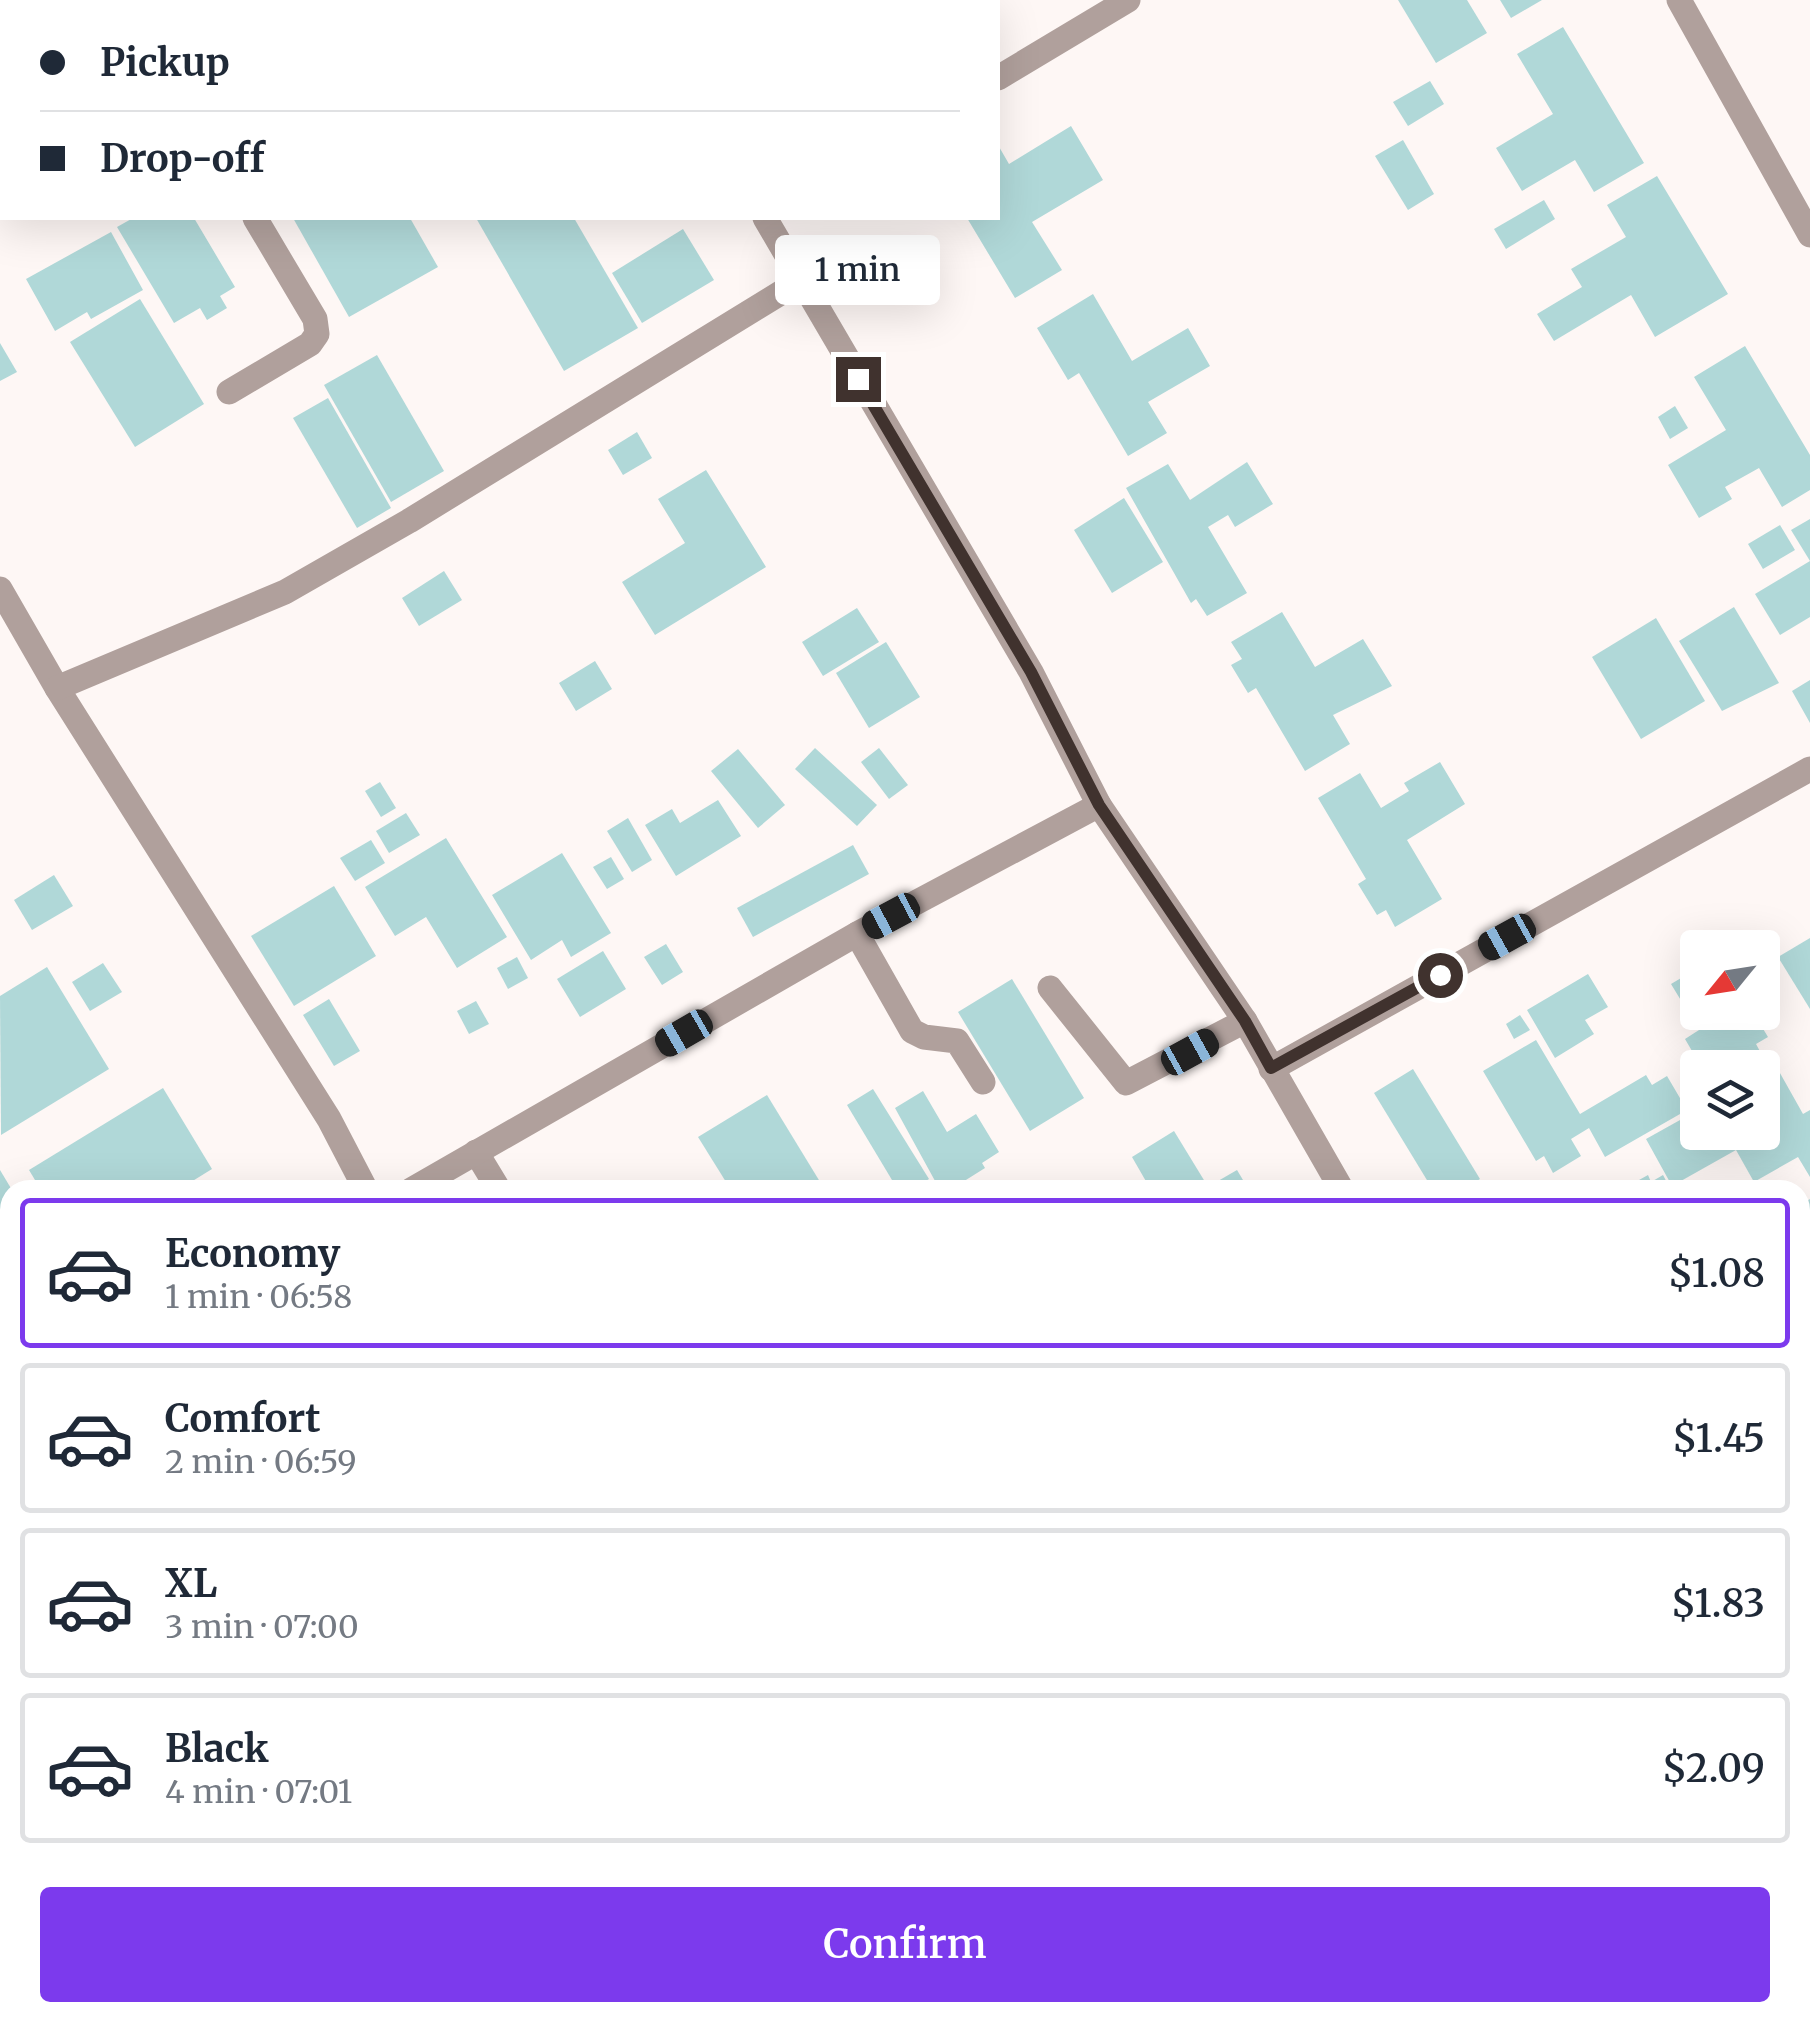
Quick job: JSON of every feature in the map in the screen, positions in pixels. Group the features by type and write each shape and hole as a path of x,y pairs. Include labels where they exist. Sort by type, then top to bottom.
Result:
{"street":[{"path":"1000,77 1128,0"},
{"path":"1679,0 1810,236"},
{"path":"230,392 310,344 317,334 316,319 256,220"},
{"path":"766,220 1031,672 1099,805 1245,1021 1336,1180"},
{"path":"57,688 285,592 409,522 800,281"},
{"path":"0,589 57,688 329,1119 361,1180"},
{"path":"1271,1068 1810,768"},
{"path":"428,1180 856,934 1099,805"},
{"path":"856,934 912,1031 957,1041 984,1082"},
{"path":"1050,988 1119,1080 1126,1084 1245,1021"},
{"path":"476,1152 493,1180"}],"building":[{"path":"1398,0 1467,0 1487,33 1436,63"},
{"path":"1500,0 1542,0 1511,18"},
{"path":"1563,27 1644,163 1594,192 1575,160 1522,191 1496,148 1553,114 1517,54"},
{"path":"1430,81 1444,104 1408,126 1393,102"},
{"path":"1071,126 1103,180 1032,222 1062,270 1015,298 968,220 1000,220 1000,148 1009,164"},
{"path":"1403,140 1434,194 1408,210 1375,156"},
{"path":"1657,176 1728,294 1655,337 1631,295 1554,341 1537,314 1582,287 1571,269 1626,237 1607,205"},
{"path":"1544,200 1555,219 1506,249 1494,229"},
{"path":"129,220 195,220 235,287 220,296 227,308 207,320 200,308 174,323 117,227"},
{"path":"294,220 411,220 438,267 349,317"},
{"path":"477,220 575,220 638,328 564,371"},
{"path":"683,229 714,280 642,323 612,273"},
{"path":"111,232 143,290 91,319 87,312 55,331 26,279"},
{"path":"1093,294 1132,361 1188,328 1210,366 1148,402 1167,433 1128,456 1079,373 1068,380 1037,328"},
{"path":"140,299 204,404 135,447 70,342"},
{"path":"0,343 17,372 0,381"},
{"path":"1745,346 1810,455 1810,490 1782,507 1759,468 1725,487 1732,499 1699,518 1668,465 1726,430 1694,377"},
{"path":"377,355 444,471 391,502 324,385"},
{"path":"328,398 391,508 357,528 293,418"},
{"path":"1675,406 1688,428 1670,439 1658,417"},
{"path":"637,432 652,458 623,475 608,450"},
{"path":"1247,462 1273,504 1235,527 1228,515 1208,527 1247,593 1207,616 1196,599 1191,603 1126,488 1168,464 1190,500"},
{"path":"706,470 766,567 655,635 622,582 685,543 658,499"},
{"path":"1124,498 1163,562 1112,593 1074,530"},
{"path":"1810,519 1810,561 1791,530"},
{"path":"1780,525 1795,550 1763,569 1748,544"},
{"path":"1810,561 1810,617 1780,635 1755,594"},
{"path":"444,571 462,600 419,626 402,598"},
{"path":"1734,607 1779,683 1722,711 1679,641"},
{"path":"857,608 879,642 823,676 802,642"},
{"path":"1282,612 1315,667 1363,639 1392,686 1333,715 1350,744 1305,771 1256,688 1248,693 1231,665 1242,659 1231,642"},
{"path":"1656,618 1705,701 1641,739 1592,657"},
{"path":"886,642 920,697 869,728 836,673"},
{"path":"595,661 612,689 576,711 559,683"},
{"path":"1810,680 1810,723 1792,691"},
{"path":"815,748 877,805 857,826 795,769"},
{"path":"879,748 908,785 889,799 861,762"},
{"path":"738,749 785,805 758,828 711,771"},
{"path":"1440,762 1465,804 1407,840 1442,899 1395,927 1386,910 1377,915 1358,884 1366,879 1318,798 1360,773 1381,808 1409,791 1404,783"},
{"path":"380,782 396,808 381,817 365,791"},
{"path":"718,800 741,836 676,876 645,825 672,809 680,823"},
{"path":"406,813 420,835 389,853 376,831"},
{"path":"628,818 652,860 632,872 607,831"},
{"path":"446,838 507,937 457,968 426,917 395,936 365,887"},
{"path":"371,840 385,863 355,881 340,858"},
{"path":"853,845 869,874 753,937 737,908"},
{"path":"562,853 611,933 571,957 562,940 531,960 492,895"},
{"path":"611,857 624,879 607,889 593,867"},
{"path":"54,875 73,906 32,930 14,900"},
{"path":"334,886 376,956 294,1006 251,936"},
{"path":"1810,938 1810,1009 1780,960 1780,956"},
{"path":"666,944 683,972 662,985 644,957"},
{"path":"603,951 626,989 580,1017 557,979"},
{"path":"517,957 528,978 508,989 497,968"},
{"path":"103,963 122,992 90,1011 72,982"},
{"path":"47,967 109,1069 1,1135 0,996"},
{"path":"1588,974 1608,1007 1585,1020 1594,1034 1555,1058 1527,1010"},
{"path":"1012,979 1084,1098 1030,1131 958,1012"},
{"path":"1680,979 1680,999 1671,984"},
{"path":"329,999 360,1051 334,1066 303,1015"},
{"path":"476,1001 489,1024 469,1034 457,1011"},
{"path":"1520,1015 1530,1030 1514,1039 1506,1024"},
{"path":"1699,1030 1764,1030 1768,1037 1756,1044 1759,1050 1691,1050 1685,1039"},
{"path":"1536,1040 1580,1114 1646,1075 1652,1085 1667,1076 1680,1098 1680,1114 1605,1157 1589,1128 1571,1139 1581,1156 1553,1173 1544,1156 1536,1161 1483,1071"},
{"path":"1413,1069 1480,1179 1427,1180 1374,1093"},
{"path":"1780,1073 1803,1114 1810,1110 1810,1177 1798,1157 1753,1180 1736,1150 1780,1150"},
{"path":"163,1088 212,1169 194,1180 35,1180 29,1170"},
{"path":"873,1089 929,1179 892,1180 847,1105"},
{"path":"923,1091 947,1132 976,1114 999,1152 982,1163 985,1168 966,1180 935,1180 895,1108"},
{"path":"767,1095 819,1180 725,1180 698,1137"},
{"path":"1680,1120 1680,1150 1736,1150 1683,1180 1669,1180 1646,1139"},
{"path":"1174,1131 1204,1180 1145,1180 1132,1157"},
{"path":"1237,1170 1243,1180 1220,1180"}],"route":[{"path":"858,379 1031,672 1099,805 1245,1021 1271,1068 1440,975"}]}
